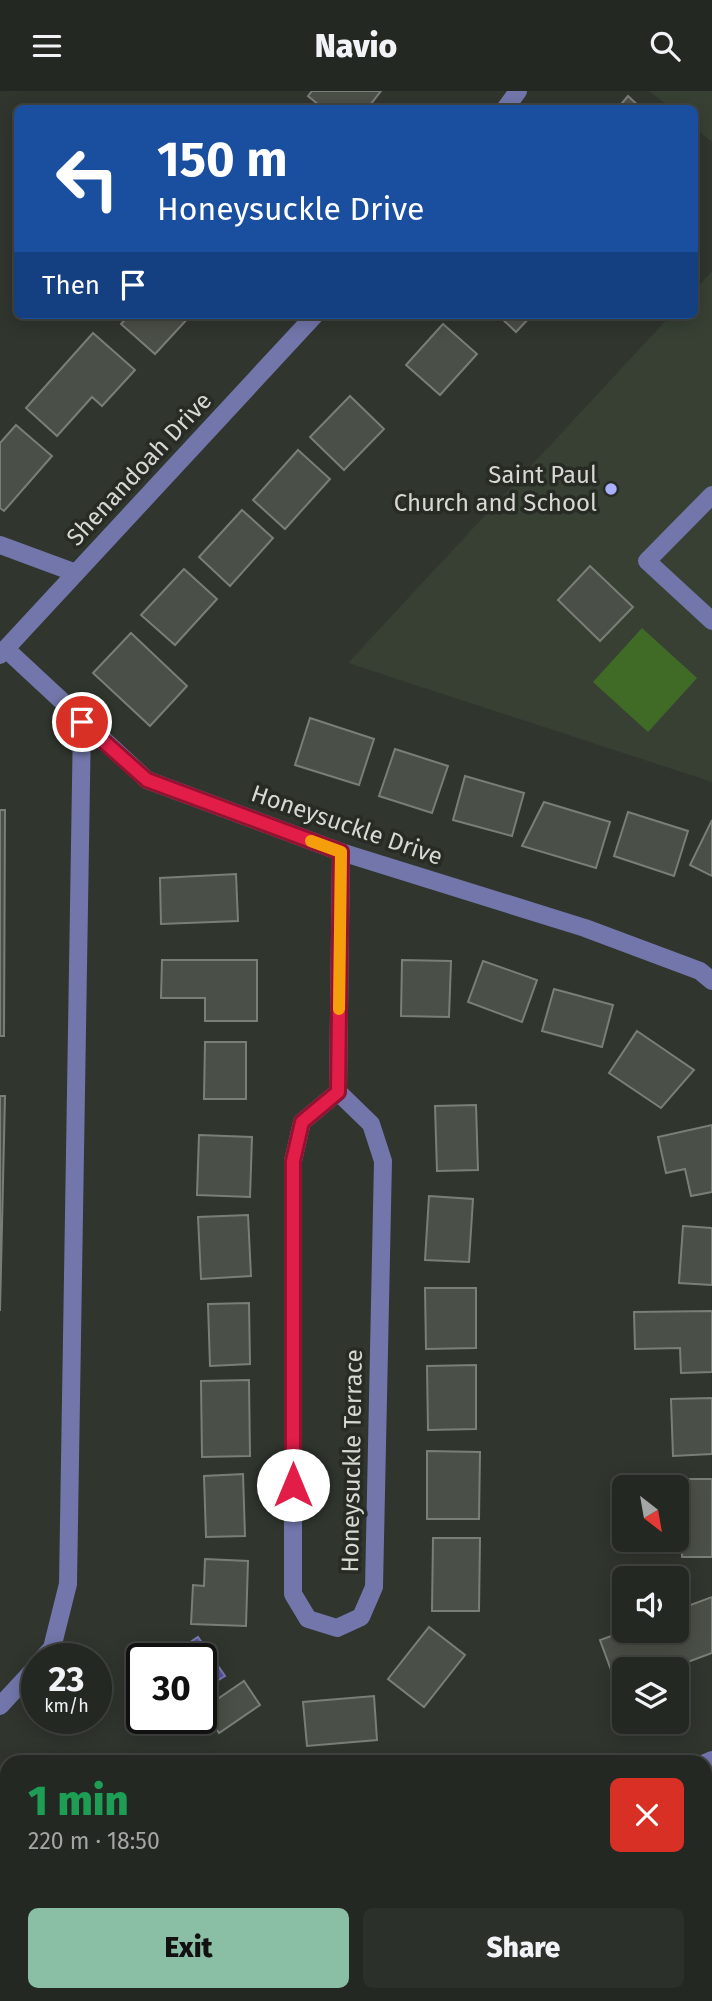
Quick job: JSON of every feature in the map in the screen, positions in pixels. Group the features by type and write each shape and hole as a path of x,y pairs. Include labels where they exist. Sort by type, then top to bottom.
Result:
{"street":[{"name":"Shenandoah Drive","path":"3,652 311,319"},
{"path":"712,495 647,561 712,621"},
{"path":"0,545 76,573"},
{"name":"Honeysuckle Drive","path":"3,652 147,780 341,852 585,928 700,971 712,981"},
{"path":"53,1643 68,1584 82,722"},
{"path":"338,1092 341,852"},
{"name":"Honeysuckle Terrace","path":"338,1092 371,1124 383,1161 374,1587 360,1617 337,1628 308,1619 293,1594 293,1161 302,1122 338,1092"},
{"path":"0,1706 21,1683"}],"shaded area":[{"path":"649,91 712,91 712,142 698,130 698,105 667,105"},
{"name":"Saint Paul Church and School","path":"712,271 712,782 348,663 667,319 698,319 698,287"},
{"path":"198,1637 202,1643 189,1643"},
{"path":"217,1664 225,1676 217,1681"}],"green space":[{"path":"642,628 697,678 648,732 593,682"}],"building":[{"path":"312,91 381,91 370,105 319,105 308,96"},
{"path":"628,96 638,105 620,105"},
{"path":"125,319 187,319 155,354 121,324"},
{"path":"502,319 528,319 516,332"},
{"path":"443,324 477,354 440,395 406,365"},
{"path":"93,333 135,370 102,406 92,397 57,436 26,408"},
{"path":"350,396 384,429 344,470 310,437"},
{"path":"16,425 52,456 4,511 0,508 0,443"},
{"path":"298,450 330,479 285,529 253,500"},
{"path":"242,510 273,538 230,586 199,557"},
{"path":"590,566 633,607 600,641 558,600"},
{"path":"184,569 217,599 175,645 141,615"},
{"path":"131,633 187,686 150,726 93,673"},
{"path":"310,718 374,739 359,785 295,765"},
{"path":"395,749 448,766 432,813 379,796"},
{"path":"465,776 524,793 512,836 453,820"},
{"path":"544,802 610,822 596,868 522,846"},
{"path":"0,810 5,810 4,1036 0,1036"},
{"path":"628,812 688,831 674,876 614,856"},
{"path":"712,820 712,876 690,865"},
{"path":"236,874 238,921 161,924 160,878"},
{"path":"162,960 257,960 257,1021 205,1021 205,998 161,998"},
{"path":"402,960 451,961 449,1017 401,1016"},
{"path":"483,961 537,980 522,1022 468,1002"},
{"path":"554,989 613,1005 602,1047 542,1031"},
{"path":"637,1031 694,1070 661,1108 609,1073"},
{"path":"205,1042 246,1042 246,1099 204,1099"},
{"path":"0,1096 5,1096 0,1311"},
{"path":"476,1105 478,1170 437,1171 435,1106"},
{"path":"712,1125 712,1192 691,1196 685,1169 666,1173 658,1137"},
{"path":"199,1135 252,1137 250,1197 197,1195"},
{"path":"429,1196 473,1199 469,1262 425,1260"},
{"path":"248,1215 251,1276 201,1279 198,1217"},
{"path":"683,1226 712,1228 712,1285 679,1283"},
{"path":"425,1288 476,1288 476,1348 426,1349"},
{"path":"249,1303 250,1364 210,1366 208,1304"},
{"path":"712,1311 712,1372 681,1373 680,1348 635,1349 634,1312"},
{"path":"476,1365 476,1429 428,1430 427,1366"},
{"path":"249,1380 250,1456 202,1457 201,1381"},
{"path":"712,1398 712,1454 673,1456 671,1399"},
{"path":"427,1451 480,1452 479,1519 427,1519"},
{"path":"243,1474 245,1536 206,1537 204,1476"},
{"path":"690,1479 712,1479 712,1557 682,1557 682,1552 690,1552"},
{"path":"433,1538 480,1538 479,1611 432,1611"},
{"path":"205,1559 248,1561 246,1626 191,1624 193,1585 204,1586"},
{"path":"712,1597 712,1653 689,1662 689,1657 612,1657 612,1673 600,1640 612,1636 612,1643 689,1643 689,1606"},
{"path":"429,1627 465,1655 424,1707 388,1679"},
{"path":"244,1681 260,1705 219,1733 217,1699"},
{"path":"374,1696 377,1740 307,1746 303,1702"}],"slow traffic":[{"path":"311,841 341,852 339,1009"}],"place":[{"name":"Saint Paul Church and School","path":"611,489"}],"route":[{"path":"82,722 147,780 341,852 338,1092 302,1122 293,1161 293,1485"}]}
